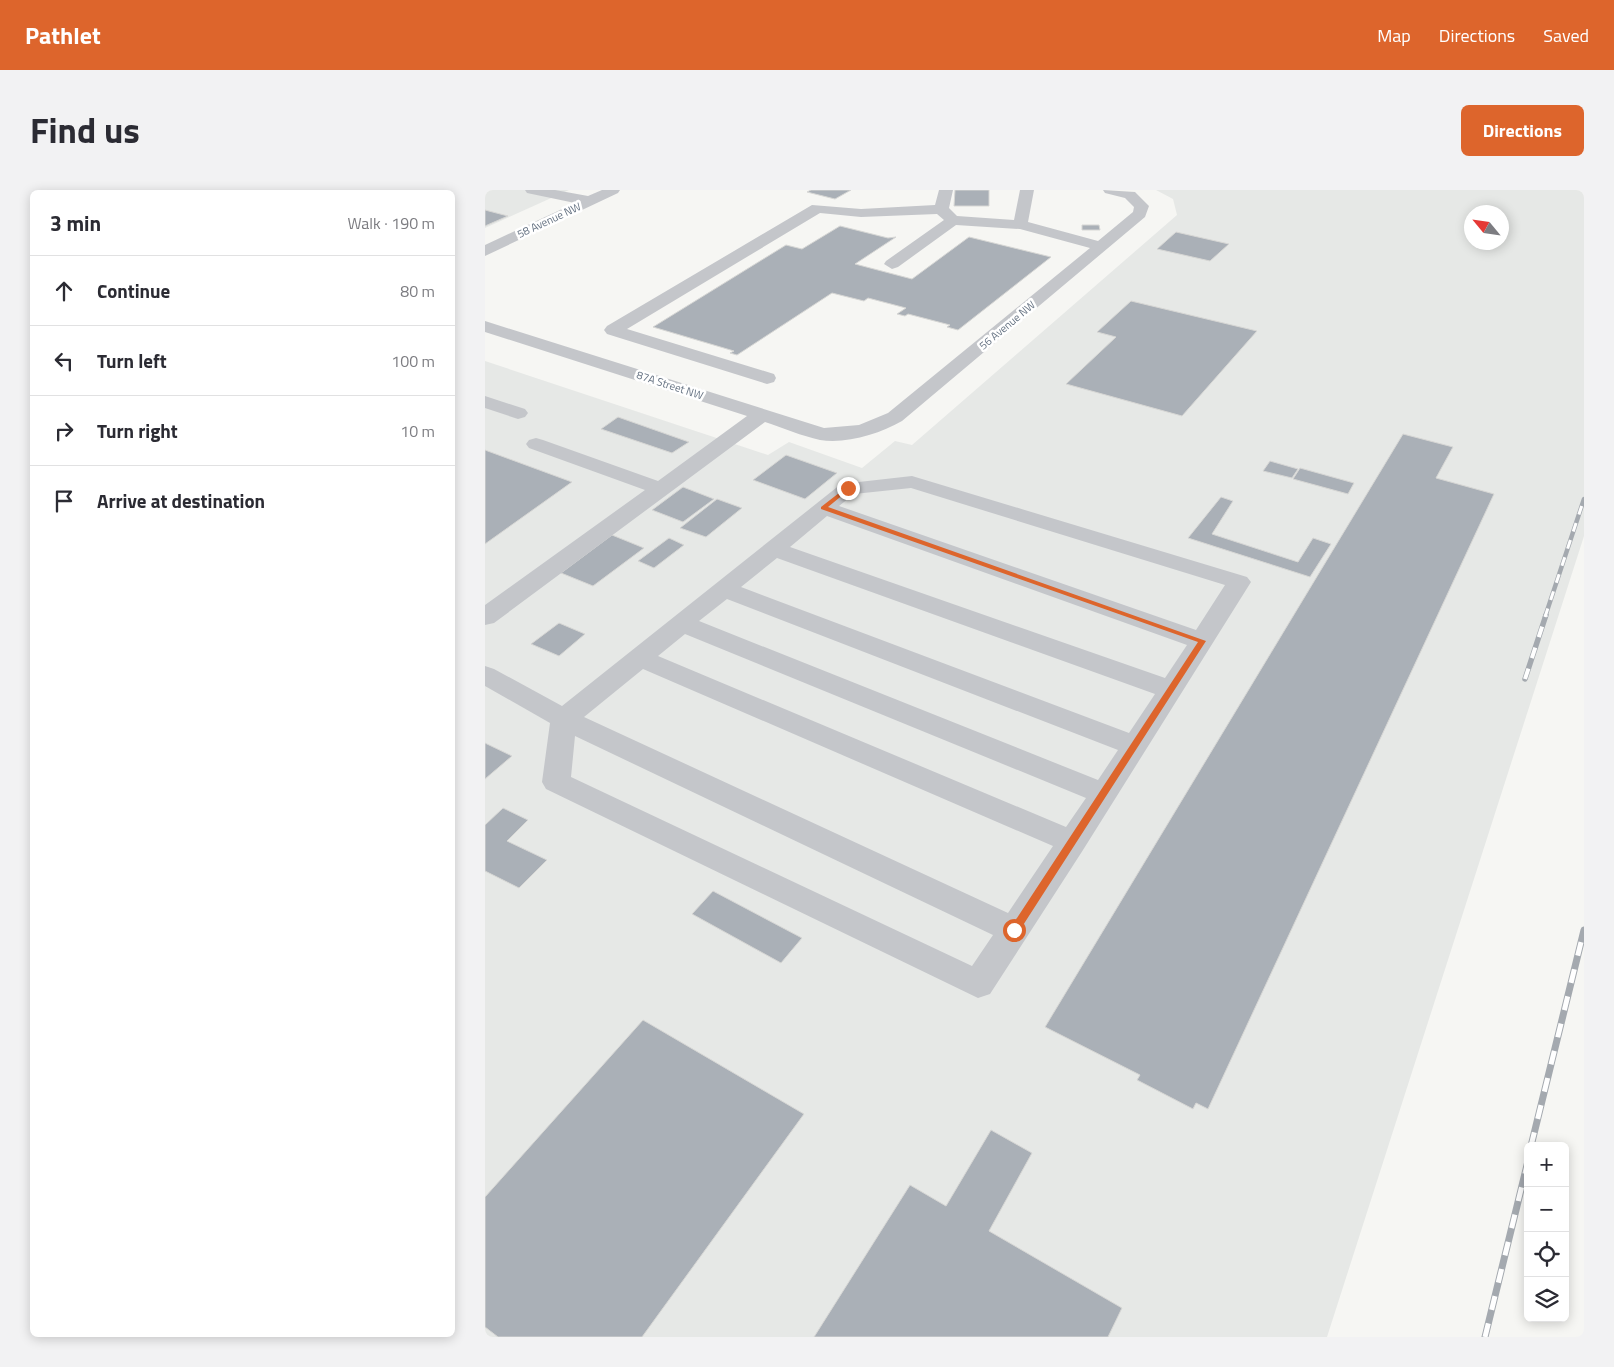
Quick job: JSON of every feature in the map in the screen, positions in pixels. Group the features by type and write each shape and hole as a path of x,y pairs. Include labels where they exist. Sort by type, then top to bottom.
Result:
{"street":[{"path":"532,190 589,201"},
{"name":"58 Avenue NW","path":"485,251 613,190"},
{"path":"946,190 947,214"},
{"path":"1020,225 1027,190"},
{"name":"56 Avenue NW","path":"856,433 877,427 895,417 1143,210 1139,202 1130,195 1110,190"},
{"path":"767,378 613,330 817,208 861,213 947,214 1020,225 1101,246"},
{"path":"892,264 947,214"},
{"name":"87A Street NW","path":"485,326 822,434 856,433"},
{"path":"485,402 518,413"},
{"path":"485,617 762,415"},
{"path":"536,444 661,488"},
{"path":"911,482 1239,582 1073,842 978,984 556,782 564,719 774,549 848,488 911,482"},
{"path":"824,508 1202,641"},
{"path":"774,549 1171,690"},
{"path":"725,590 1135,746"},
{"path":"683,624 1104,794"},
{"path":"641,658 1073,842"},
{"path":"485,675 564,719 1014,930"}],"shaded area":[{"path":"485,190 569,190 485,228"},
{"path":"1156,190 1584,190 1584,536 1327,1337 485,1337 485,361 768,455 789,442 862,468 895,441 912,445 1177,215 1173,199"}],"building":[{"path":"811,190 851,190 835,199 807,192"},
{"path":"955,190 989,190 989,206 954,206"},
{"path":"485,210 508,216 485,226"},
{"path":"1082,225 1099,225 1100,230 1082,230"},
{"path":"840,226 888,238 896,237 855,264 912,279 969,237 1051,257 958,330 947,327 950,325 908,314 905,316 897,314 906,308 868,298 864,301 832,293 737,355 730,353 734,351 653,327 786,245 802,249"},
{"path":"1176,232 1229,244 1210,261 1157,249"},
{"path":"1131,301 1257,331 1182,416 1066,384 1116,337 1097,332"},
{"path":"618,417 689,442 672,453 601,429"},
{"path":"1403,434 1453,447 1436,478 1494,494 1208,1109 1196,1103 1193,1109 1137,1080 1140,1075 1045,1027"},
{"path":"485,450 572,482 485,544"},
{"path":"786,455 837,473 805,499 753,480"},
{"path":"1270,461 1298,469 1292,478 1263,471"},
{"path":"1300,468 1354,483 1348,494 1293,479"},
{"path":"683,487 714,499 683,522 652,510"},
{"path":"1221,497 1233,501 1212,534 1298,562 1313,538 1331,544 1310,577 1188,538"},
{"path":"717,499 742,508 706,537 680,528"},
{"path":"612,535 644,548 593,586 561,573"},
{"path":"669,538 684,545 654,568 638,561"},
{"path":"559,623 585,634 559,656 531,644"},
{"path":"485,743 512,756 485,779"},
{"path":"503,808 528,820 507,841 547,860 519,888 485,871 485,825"},
{"path":"713,891 802,938 781,963 692,914"},
{"path":"643,1020 804,1114 642,1337 498,1337 485,1327 485,1197"},
{"path":"991,1130 1032,1153 989,1231 1122,1308 1108,1337 814,1337 910,1185 946,1206"}],"railway":[{"path":"1545,617 1584,499"},
{"path":"1525,679 1546,615"},
{"path":"1532,1142 1584,930"},
{"path":"1485,1337 1524,1177"}],"route":[{"path":"848,488 824,508 1202,641 1014,930"}]}
